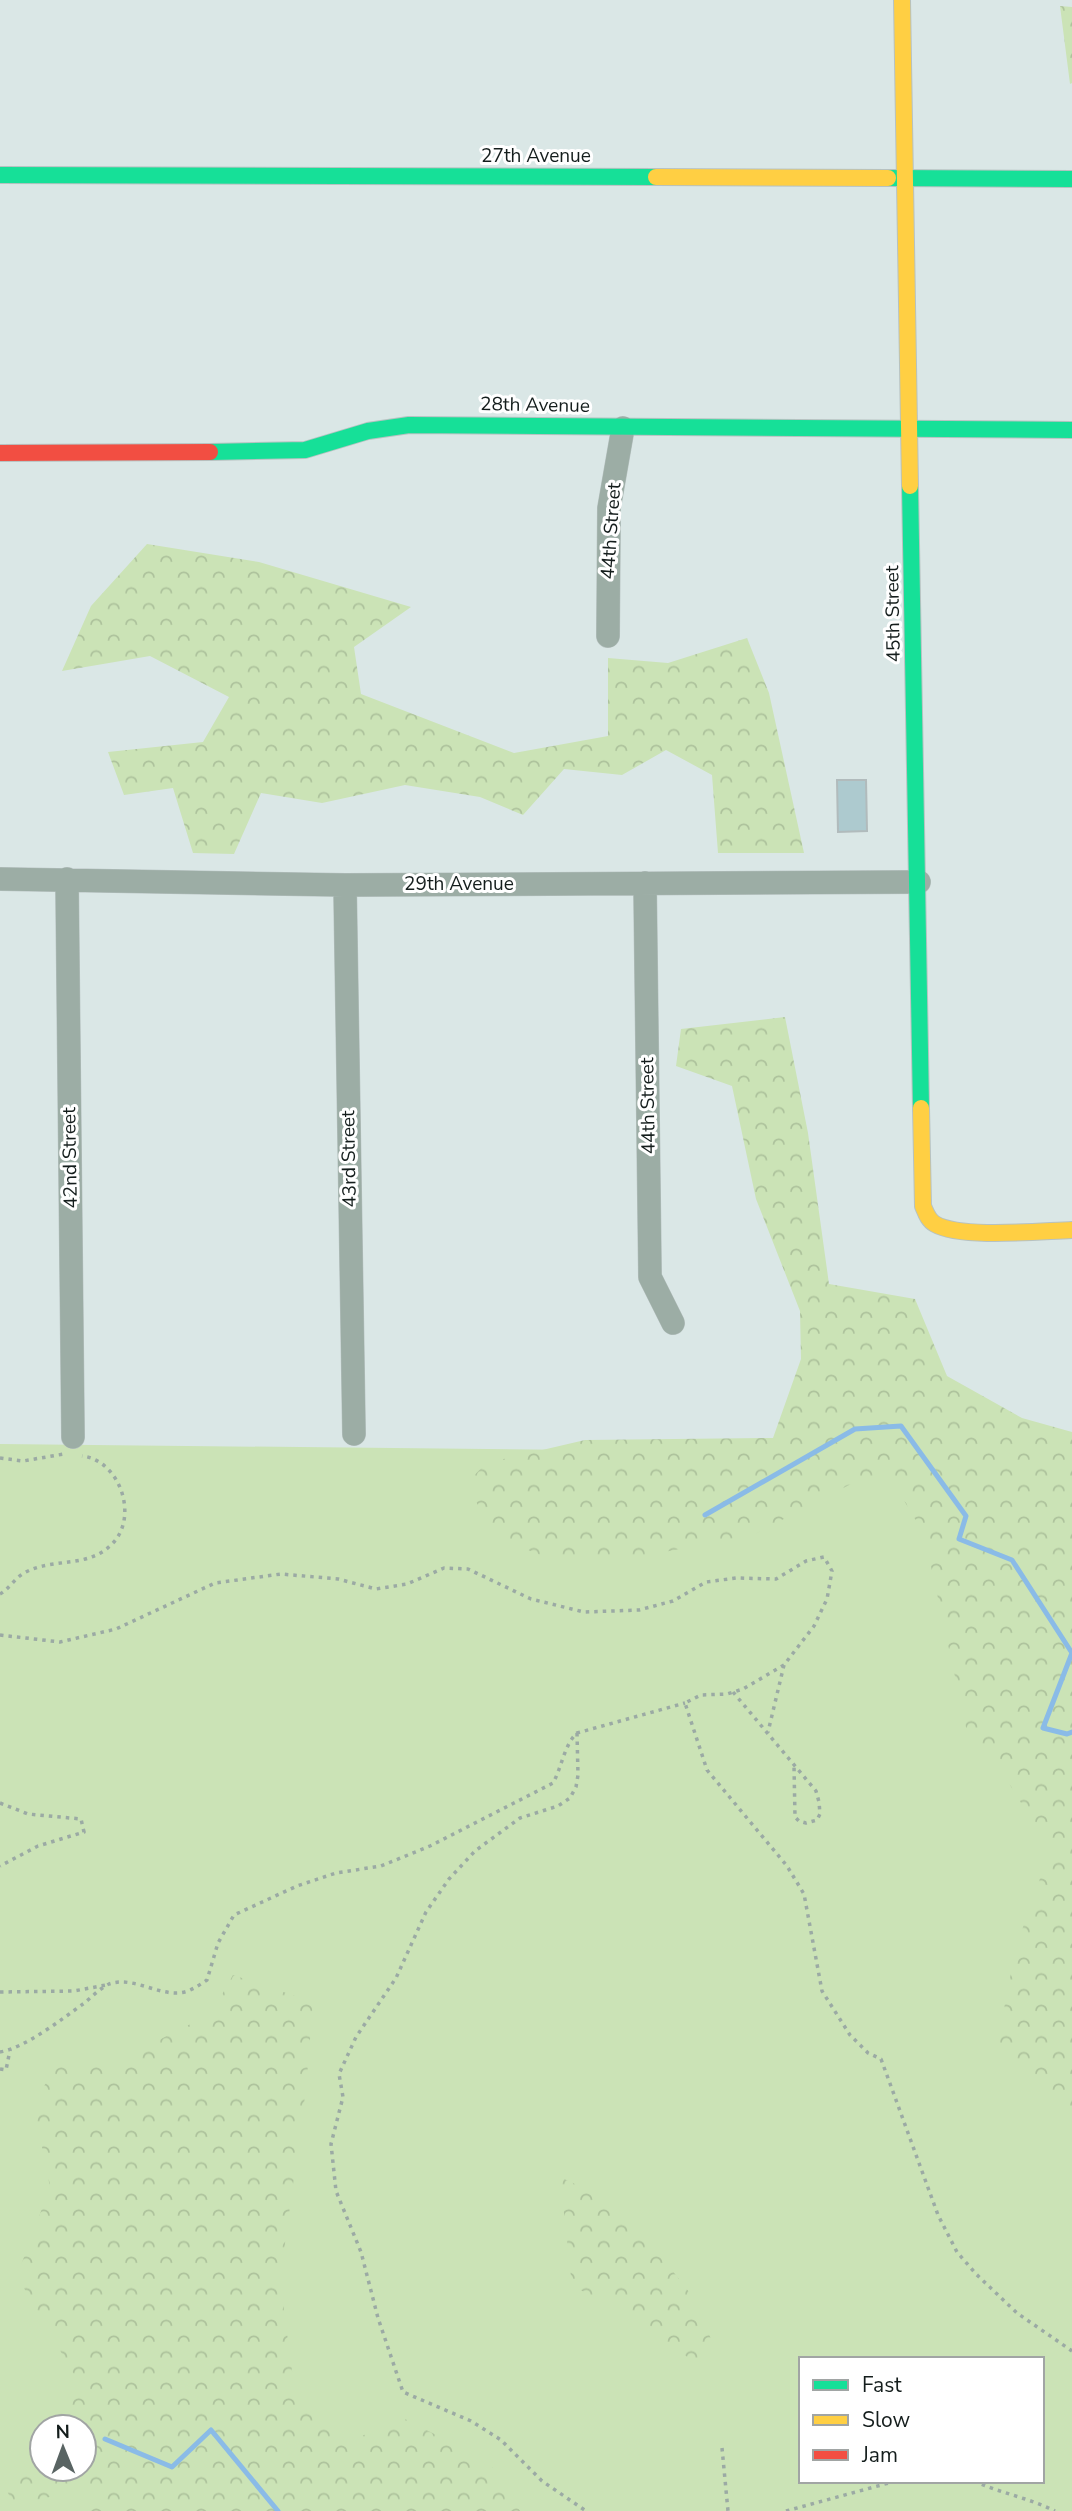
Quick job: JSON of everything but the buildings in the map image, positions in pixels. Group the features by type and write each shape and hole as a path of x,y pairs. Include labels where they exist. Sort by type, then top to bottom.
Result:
{"street":[{"name":"45th Street","path":"902,0 919,882 921,1188 927,1216 933,1223 955,1230 1072,1230"},
{"name":"27th Avenue","path":"0,174 1072,179"},
{"name":"28th Avenue","path":"0,453 258,454 305,450 368,431 409,425 1072,430"},
{"name":"44th Street","path":"608,636 609,508 623,428"},
{"name":"29th Avenue","path":"0,879 345,884 919,882"},
{"name":"42nd Street","path":"66,880 73,1437"},
{"name":"44th Street","path":"645,883 650,1278 673,1323"},
{"name":"43rd Street","path":"345,884 354,1434"}],"path":[{"path":"0,1458 23,1461 62,1454 92,1457 116,1478 125,1504 122,1530 111,1545 86,1561 50,1564 23,1573 0,1594"},
{"path":"0,1635 60,1642 116,1629 215,1583 281,1574 338,1579 376,1589 407,1584 443,1568 468,1569 531,1599 584,1612 639,1610 673,1601 706,1582 736,1578 776,1578 806,1561 824,1557 832,1571 827,1599 814,1626 784,1665 743,1689 701,1695 685,1703 577,1733 569,1740 561,1769 553,1783 429,1846 381,1866 337,1873 297,1886 234,1915 218,1943 207,1980 186,1992 164,1991 130,1983 74,1991 0,1992"},
{"path":"768,1732 784,1665"},
{"path":"733,1692 816,1791 820,1814 813,1822 799,1821 795,1816 794,1766"},
{"path":"685,1703 707,1770 787,1866 804,1894 822,1991 850,2035 868,2053 881,2059 938,2215 957,2252 1017,2313 1072,2351"},
{"path":"577,1733 578,1775 570,1798 558,1806 520,1818 475,1851 449,1879 426,1912 396,1978 356,2037 339,2074 343,2097 331,2144 336,2191 360,2252 378,2318 403,2392 471,2421 501,2440 542,2481 586,2511"},
{"path":"0,1803 28,1814 81,1819 84,1832 38,1846 0,1866"},
{"path":"0,2052 10,2050 69,2014 109,1984"},
{"path":"0,2069 6,2070 10,2050"},
{"path":"722,2448 728,2511"},
{"path":"786,2511 889,2483"},
{"path":"978,2483 991,2489 1032,2499 1055,2511"}],"green space":[{"path":"1060,6 1072,7 1070,84"},
{"path":"147,544 259,562 411,607 354,647 361,694 514,753 608,736 608,658 668,663 747,638 769,693 804,853 718,853 712,775 666,750 622,775 564,769 523,815 480,797 405,785 322,803 261,793 234,854 193,853 173,788 124,795 108,752 203,742 229,697 150,656 62,671 91,606"},
{"path":"785,1017 808,1133 829,1284 915,1299 947,1376 1022,1418 1072,1432 1072,2122 997,2045 1016,1947 1050,1850 1002,1772 967,1732 924,1534 893,1482 851,1484 755,1534 629,1559 547,1558 490,1534 468,1482 486,1463 585,1440 773,1438 801,1359 800,1311 756,1199 732,1086 676,1066 681,1029"},
{"path":"0,1444 1072,1455 1072,2511 0,2511"},
{"path":"233,1975 313,2002 306,2089 280,2280 294,2386 346,2442 405,2419 489,2462 520,2511 90,2511 85,2489 14,2505 5,2487 28,2456 28,2483 98,2483 98,2413 59,2413 80,2385 17,2276 50,2187 33,2102 61,2061 115,2065 211,2014"},
{"path":"560,2177 622,2206 696,2301 718,2357 694,2362 632,2315 572,2286"}],"waterway":[{"path":"705,1515 855,1429 901,1426 966,1516 959,1539 1012,1560 1072,1653 1043,1728 1067,1734 1072,1732"},
{"path":"105,2439 172,2467 211,2430 278,2511"}],"traffic: fast":[{"path":"0,175 656,177"},
{"path":"888,178 1072,179"},
{"path":"210,452 305,450 368,431 409,425 1072,430"},
{"path":"910,486 921,1108"}],"traffic: slow":[{"path":"902,0 910,486"},
{"path":"656,177 888,178"},
{"path":"921,1108 923,1206 935,1224 947,1229 981,1233 1072,1230"}],"traffic: jam":[{"path":"0,453 210,452"}]}
